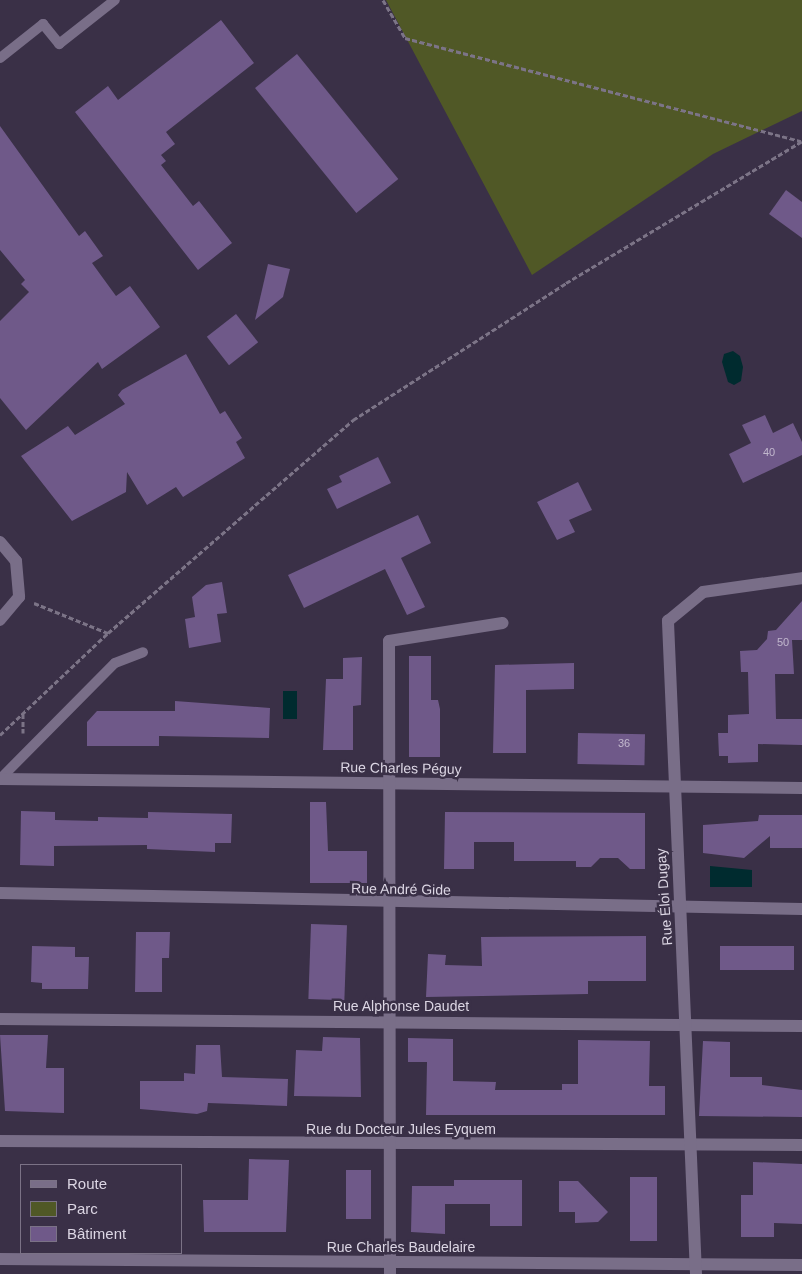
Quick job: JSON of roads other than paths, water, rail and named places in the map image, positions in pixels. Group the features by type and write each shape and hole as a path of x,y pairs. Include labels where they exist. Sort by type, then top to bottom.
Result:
{"street":[{"path":"0,542 16,561 20,597 0,620"},
{"name":"Rue Éloi Dugay","path":"696,1269 687,1024 672,786 668,621 703,592 802,578"},
{"path":"390,1268 387,1145 392,783 389,641 502,623"},
{"name":"Rue Charles Péguy","path":"1,777 802,788"},
{"name":"Rue André Gide","path":"0,893 680,910 802,909"},
{"name":"Rue Alphonse Daudet","path":"0,1019 802,1026"},
{"name":"Rue du Docteur Jules Eyquem","path":"0,1141 387,1145 802,1145"},
{"name":"Rue Charles Baudelaire","path":"0,1259 390,1268 696,1269 802,1265"}],"lane":[{"path":"0,58 43,24 59,44 115,0"},
{"path":"1,777 114,663 143,652"}]}
